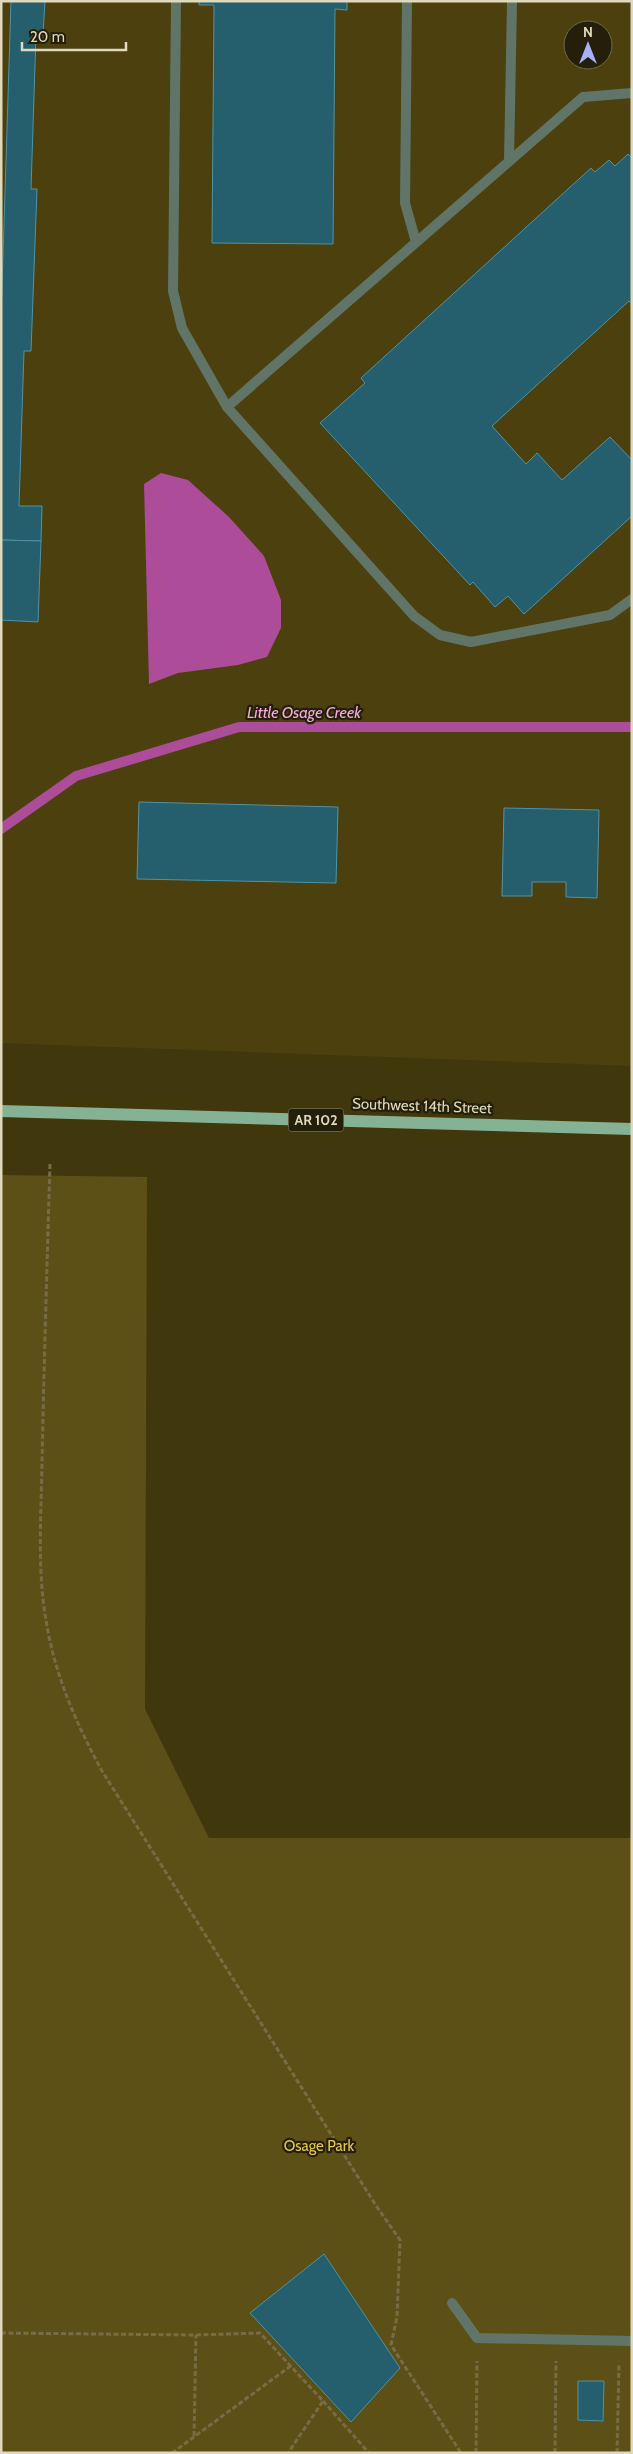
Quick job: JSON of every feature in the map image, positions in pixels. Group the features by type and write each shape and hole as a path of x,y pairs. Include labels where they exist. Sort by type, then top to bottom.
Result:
{"main road":[{"name":"Southwest 14th Street","path":"1,1111 632,1129"}],"lane":[{"path":"176,1 174,291 182,328 227,408 414,616 440,635 471,642 610,615 632,600"},
{"path":"407,1 405,202 416,242"},
{"path":"509,161 512,1"},
{"path":"227,408 583,97 632,93"},
{"path":"452,2303 477,2338 632,2341"}],"path":[{"path":"50,1164 42,1451 42,1586 47,1626 61,1683 80,1730 102,1770 375,2204 400,2240 397,2317 391,2345 461,2453"},
{"path":"1,2333 196,2335 260,2333 292,2365 369,2453"},
{"path":"194,2436 196,2335"},
{"path":"476,2453 477,2338"},
{"path":"555,2453 556,2339"},
{"path":"617,2453 619,2340"},
{"path":"172,2453 292,2365"},
{"path":"288,2453 323,2401"}],"shaded area":[{"path":"1,1 632,1 632,1066 1,1043"},
{"path":"161,473 188,480 229,517 264,556 281,600 281,628 267,657 238,665 178,673 149,684 144,484"}],"green space":[{"name":"Osage Park","path":"1,1175 147,1177 145,1709 209,1838 632,1838 632,2453 1,2453"}],"building":[{"path":"11,1 45,1 43,34 36,34 31,189 37,189 31,351 24,351 19,506 42,506 41,541 1,540 1,320"},
{"path":"199,1 347,1 347,10 335,9 333,244 212,243 214,5 199,5"},
{"path":"628,154 632,158 632,304 629,301 492,426 526,464 537,453 562,480 610,437 632,460 632,516 524,614 508,596 495,607 473,582 470,585 320,423 365,383 361,378 591,168 595,172 609,160 615,166"},
{"path":"1,540 41,541 38,622 1,620"},
{"path":"139,802 338,807 336,883 137,879"},
{"path":"504,808 599,810 597,898 566,897 566,882 532,882 532,896 502,896"},
{"path":"324,2254 400,2368 351,2422 250,2313"},
{"path":"578,2381 604,2381 603,2421 578,2420"}],"waterway":[{"name":"Little Osage Creek","path":"1,829 76,776 239,727 632,727"}]}
